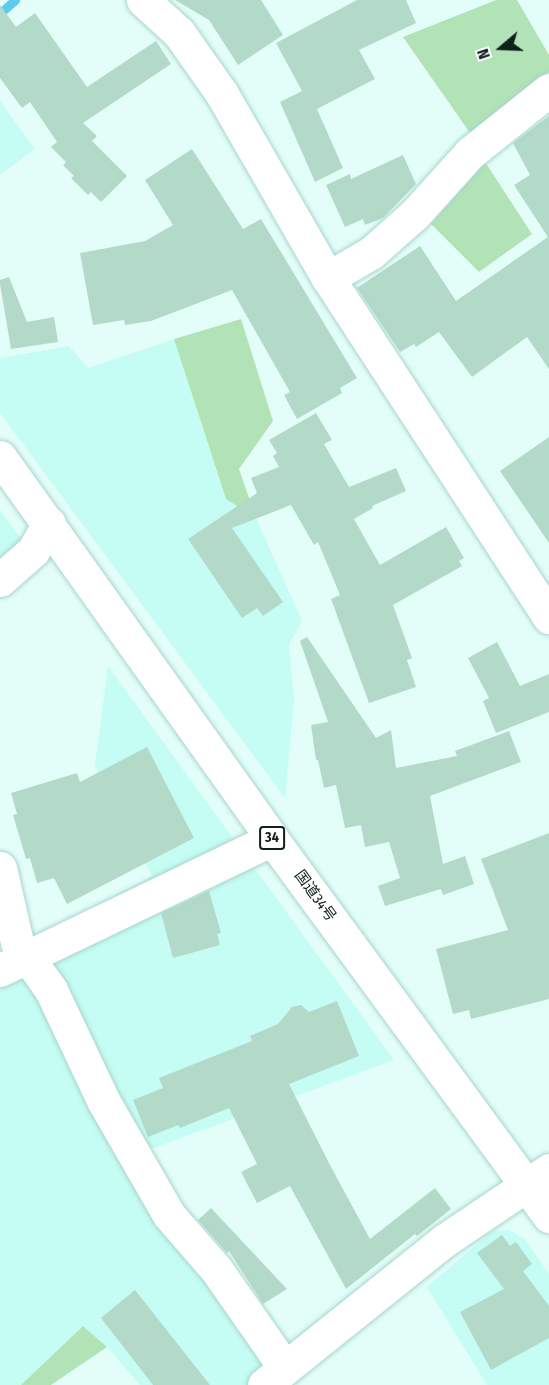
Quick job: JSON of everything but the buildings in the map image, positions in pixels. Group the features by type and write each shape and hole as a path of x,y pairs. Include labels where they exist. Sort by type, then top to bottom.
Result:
{"main road":[{"path":"143,0 179,33 222,94 328,278 549,617"},
{"path":"328,278 371,253 414,215 470,153 549,90"},
{"name":"国道34号","path":"0,457 273,838 538,1178 549,1216"},
{"path":"0,580 33,551 49,523"},
{"path":"13,963 273,838"},
{"path":"0,868 17,942 13,963"},
{"path":"13,963 51,990 104,1102 169,1215 216,1269 274,1377 445,1239 538,1178"}],"shaded area":[{"path":"496,0 517,0 549,55 549,72 470,133 403,37"},
{"path":"0,101 35,149 0,175"},
{"path":"485,162 532,234 479,272 431,224"},
{"path":"241,319 273,421 239,469 256,518 226,499 174,339"},
{"path":"174,339 226,499 256,518 302,621 289,645 294,699 285,798 0,413 0,358 69,346 88,368"},
{"path":"0,510 26,546 0,570"},
{"path":"108,666 394,1060 145,1151 37,937 152,876 95,765"},
{"path":"21,975 48,998 266,1360 249,1385 140,1385 107,1347 83,1326 21,1385 0,1385 0,985"},
{"path":"509,1230 525,1239 549,1274 549,1385 487,1385 427,1287 492,1231"},
{"path":"83,1326 107,1347 51,1385 21,1385"}],"waterway":[{"path":"0,13 15,0"}]}
